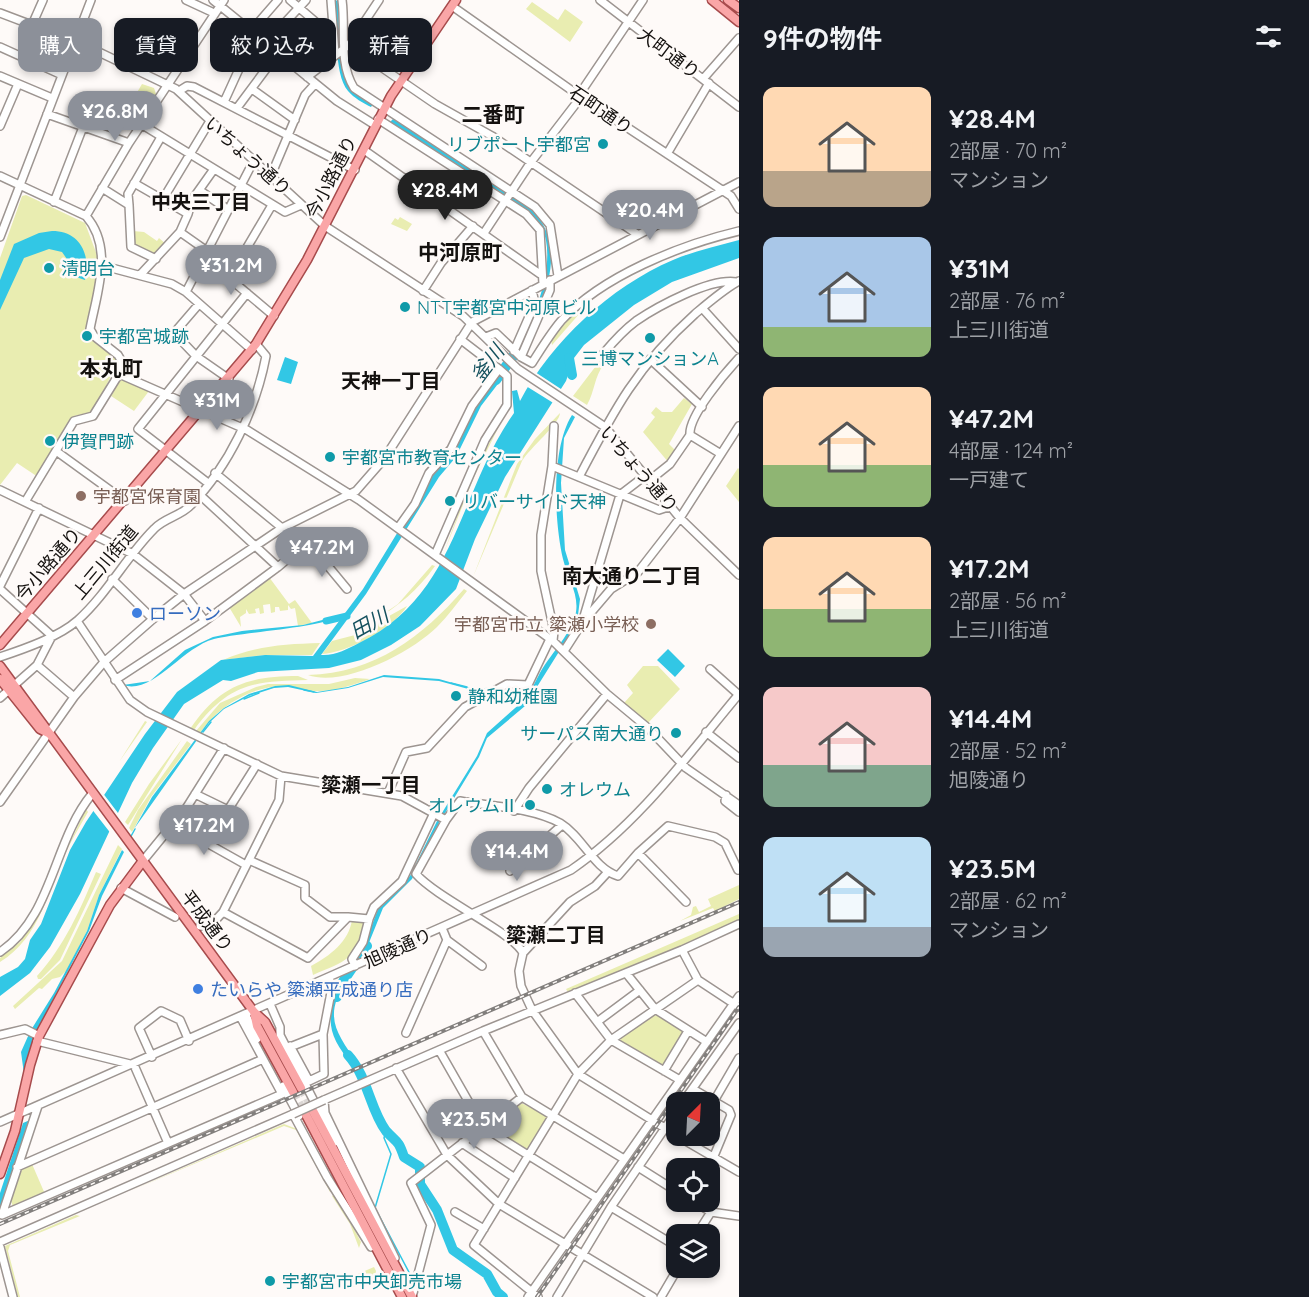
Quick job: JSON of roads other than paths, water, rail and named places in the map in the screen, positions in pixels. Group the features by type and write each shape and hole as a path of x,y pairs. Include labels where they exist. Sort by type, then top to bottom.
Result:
{"main road":[{"path":"712,0 739,22"},
{"path":"728,0 739,8"},
{"path":"383,109 454,3"},
{"name":"今小路通り","path":"0,645 202,411 254,347 325,226 355,170 383,109"},
{"name":"平成通り","path":"0,666 13,687 44,724 48,734 142,862 247,1015 257,1026 297,1090"},
{"name":"平成通り","path":"0,679 13,687"},
{"path":"0,1173 20,1113 35,1035 121,888 142,862"},
{"path":"402,1297 337,1174 308,1111 412,1297"}],"street":[{"path":"35,18 43,0"},
{"path":"85,18 91,0"},
{"path":"186,0 214,13"},
{"path":"213,0 222,3 238,18"},
{"path":"264,18 278,0"},
{"path":"290,0 311,18"},
{"path":"290,18 306,0"},
{"path":"331,0 332,18"},
{"path":"342,0 348,75 354,88 509,196 540,230 542,258 540,274 543,284"},
{"path":"336,52 346,47 379,0"},
{"name":"大町通り","path":"600,0 739,107"},
{"path":"484,233 531,162 580,96 643,0"},
{"path":"86,216 141,124 222,3"},
{"name":"石町通り","path":"454,3 580,96 731,196 739,209"},
{"name":"いちょう通り","path":"0,13 18,20"},
{"path":"667,154 706,81 739,38"},
{"path":"0,47 62,75"},
{"path":"346,47 531,162 637,234"},
{"name":"いちょう通り","path":"102,54 168,83 179,91 270,178 325,226 472,322 511,363 527,376 605,427 680,518 738,572"},
{"path":"0,237 63,72"},
{"path":"224,102 237,72"},
{"path":"237,108 264,72"},
{"path":"301,72 337,101 377,120 509,196 535,207 550,225 554,278 521,357"},
{"path":"307,77 313,72"},
{"path":"0,76 52,98"},
{"path":"1,124 18,84"},
{"path":"270,178 305,95 315,84"},
{"path":"179,91 190,86 355,170"},
{"path":"252,88 295,120"},
{"path":"0,104 8,108"},
{"path":"47,114 129,143"},
{"path":"163,199 210,121"},
{"path":"141,124 285,212 302,205"},
{"path":"54,202 83,127"},
{"path":"156,259 131,247 128,194 161,137"},
{"path":"364,150 540,274"},
{"path":"186,292 239,184 253,162"},
{"path":"140,275 180,232 199,190 214,169"},
{"path":"0,176 86,216 99,244 104,266 90,329 94,336 118,354 121,360 119,374 96,413 90,417 77,418 25,502"},
{"path":"0,802 74,697 104,662 153,619 184,594 282,528 336,499 352,495 384,459 472,322 739,182"},
{"path":"134,183 188,214"},
{"path":"102,188 129,205"},
{"path":"199,190 227,209"},
{"path":"229,278 272,205"},
{"path":"423,291 441,263 473,226"},
{"path":"486,338 496,333 521,357 532,363 560,322 589,297 608,285 679,250 739,231"},
{"path":"180,232 274,316"},
{"path":"104,266 172,284 186,292 254,347"},
{"path":"603,354 636,321 662,306 696,291 730,281 738,282"},
{"path":"579,477 628,386 650,358 702,308 738,282"},
{"path":"514,351 535,303 532,290"},
{"path":"208,483 138,429 247,293"},
{"path":"199,304 174,333 196,356 229,379"},
{"path":"702,308 739,349"},
{"path":"437,556 485,440 507,405 507,376 460,339"},
{"name":"上三川街道","path":"254,347 266,356 242,428 215,473 188,508 158,525 77,621 130,700 149,713 281,776 402,796 446,820"},
{"path":"650,358 702,407"},
{"path":"582,623 620,495 670,464 690,435 689,429 702,407 721,378 739,358"},
{"path":"401,530 429,473 451,449 472,406 499,369"},
{"path":"119,374 242,428 352,495 552,640 607,694 648,728 680,763 739,805"},
{"path":"388,793 406,752 427,748 465,707 507,684 528,686 552,640 554,631 541,571 541,535 552,466 554,426"},
{"path":"564,651 582,623 611,589 638,572 680,518 739,426"},
{"path":"690,435 720,454"},
{"path":"56,451 125,501"},
{"path":"552,466 659,510 671,506"},
{"path":"215,473 282,528 298,550"},
{"path":"0,490 133,554 184,594 205,621"},
{"path":"200,495 278,567"},
{"path":"39,508 1,584 27,614 52,636"},
{"path":"116,680 205,621 308,542 347,589"},
{"path":"112,579 153,619"},
{"path":"0,657 52,636 77,621"},
{"path":"0,698 37,665 52,636"},
{"path":"37,665 74,697"},
{"path":"710,669 739,694"},
{"path":"514,811 529,788 607,694"},
{"name":"旭陵通り","path":"0,1122 189,1041 560,876 592,856 624,828 739,694"},
{"path":"706,732 739,758"},
{"path":"142,862 195,794 224,748"},
{"path":"195,794 228,810 257,764"},
{"path":"200,926 211,925 223,912 279,800 281,776"},
{"path":"0,952 18,938 30,923 62,847 92,794"},
{"path":"724,796 731,795 739,800"},
{"path":"724,796 725,801 739,812"},
{"path":"523,953 514,941 424,883 417,874 459,801 540,814 562,825 607,873 618,876 638,853 668,826 716,837 725,843 738,870 739,868"},
{"path":"355,966 352,959 363,942 374,907 402,881 434,813"},
{"path":"173,824 248,863 305,885 305,898 330,917 369,919"},
{"path":"510,872 562,825"},
{"path":"638,853 686,902"},
{"path":"557,1297 611,1207 665,1128 578,1074 532,1010 519,979 523,953 570,902 595,886 607,873"},
{"path":"121,888 175,917"},
{"path":"223,912 308,957 348,917"},
{"path":"0,1242 532,1010 737,926 739,936"},
{"path":"442,928 447,940 482,966"},
{"path":"406,1033 447,940"},
{"path":"682,950 698,980 736,1005"},
{"path":"626,973 655,1009 706,1042"},
{"path":"270,1004 309,1081 324,1074 323,1034 332,987 328,978"},
{"path":"538,1297 530,1294 474,1245 578,1074 611,1040 698,980"},
{"path":"597,1022 640,990"},
{"path":"575,993 611,1040 680,1080"},
{"path":"530,1294 706,1042 736,1005 739,996"},
{"path":"152,1057 139,1028 161,1011 180,1020 189,1041"},
{"path":"38,1106 2,1215 282,1094 263,1059 247,1015"},
{"path":"247,1015 327,1168 327,1177"},
{"path":"691,1092 739,1023"},
{"path":"280,1027 280,1035 317,1109 345,1161 351,1166"},
{"path":"483,1031 522,1097 624,1159"},
{"path":"664,1071 688,1031"},
{"path":"732,1033 739,1038"},
{"path":"290,1047 323,1034"},
{"path":"0,1035 35,1035 134,1065 168,1143"},
{"path":"439,1050 483,1127 597,1198"},
{"path":"719,1092 739,1058"},
{"path":"18,1167 263,1059"},
{"path":"396,1068 447,1155 499,1204 653,1297"},
{"path":"693,1089 698,1092"},
{"path":"412,1297 431,1225 411,1183 522,1097"},
{"path":"324,1100 325,1113 393,1252 401,1277"},
{"path":"720,1105 729,1110 731,1115 720,1142"},
{"path":"293,1114 327,1177 371,1246 337,1174"},
{"path":"462,1143 515,1178"},
{"path":"696,1146 739,1172"},
{"path":"714,1157 718,1146"},
{"path":"638,1167 666,1185"},
{"path":"611,1207 666,1240"},
{"path":"454,1212 484,1229"},
{"path":"703,1224 711,1212 739,1216"},
{"path":"0,1247 13,1297"},
{"path":"661,1297 672,1278"}],"water":[{"path":"334,0 339,1 340,58 346,80 352,90 373,104 371,107 353,96 343,83 338,60"},
{"path":"393,119 504,190 502,193 390,122"},
{"path":"517,198 536,214 546,232 551,251 550,270 545,291 521,352 517,350 537,307 546,273 547,257 546,241 540,224 515,202"},
{"path":"52,231 70,235 81,246 86,261 85,280 70,275 69,262 62,252 49,249 24,258 0,310 0,280 14,244 39,233"},
{"path":"739,240 739,258 672,282 634,305 584,345 574,358 566,381 505,477 475,539 456,589 420,626 391,645 361,660 329,668 258,672 231,681 223,680 184,704 132,783 80,894 50,947 30,973 0,996 0,977 18,967 25,959 30,940 41,924 70,850 86,822 145,734 177,692 221,660 265,655 313,656 363,589 432,476 449,455 473,408 499,373 504,376 481,406 456,457 439,477 366,594 321,655 345,650 392,623 417,598 436,570 452,540 495,444 514,413 512,391 517,390 520,401 533,379 566,337 585,318 627,285 673,260"},
{"path":"285,357 298,362 291,384 277,380"},
{"path":"572,415 575,417 564,438 561,483 565,550 580,599 577,623 525,706 487,738 479,757 439,823 412,879 383,908 364,955 357,957 364,946 378,909 410,876 437,821 477,756 487,733 523,701 508,700 494,689 472,690 439,681 383,677 348,688 316,693 288,687 274,688 249,696 224,709 209,723 134,829 152,797 209,721 224,708 249,694 275,686 289,685 317,692 348,687 384,675 439,679 474,689 496,687 514,700 528,694 545,664 566,635 576,612 574,592 560,543 556,505 560,446"},
{"path":"334,617 315,624 214,639 190,651 151,680 185,650 213,637 242,631 303,625"},
{"path":"668,649 685,666 675,677 657,660"},
{"path":"149,681 134,686 123,685"},
{"path":"122,850 124,852 102,896 89,931 36,1032 31,1030 54,993 87,931 99,895"},
{"path":"347,981 339,993 334,1015 339,1034 358,1064 353,1066 338,1045 331,1028 332,1009 339,985"},
{"path":"29,1034 34,1036 24,1074 21,1052"},
{"path":"30,1120 0,1213 0,1193 23,1123"}],"waterway":[{"name":"釜川","path":"491,184 528,208"},
{"name":"釜川","path":"496,380 522,344"},
{"path":"569,358 572,375"},
{"name":"田川","path":"326,621 347,616"},
{"path":"451,683 467,687"},
{"path":"304,690 314,692"},
{"path":"244,699 259,693"},
{"path":"203,732 211,722"},
{"path":"130,838 135,829"},
{"path":"337,997 340,986 367,946"},
{"path":"348,1055 360,1073 386,1131 399,1144 404,1157 420,1167 420,1184 437,1210 453,1250 487,1274 497,1292 503,1297"},
{"path":"386,1130 384,1138 391,1154 375,1208 411,1276"}],"tunnel":[{"path":"301,1088 312,1109"},
{"path":"293,1092 305,1113"}],"railway":[{"path":"0,1224 739,902"},
{"path":"537,1297 739,1007"}],"place":[{"name":"リブポート宇都宮","path":"603,144"},
{"name":"清明台","path":"49,268"},
{"name":"NTT宇都宮中河原ビル","path":"405,307"},
{"name":"宇都宮城跡","path":"87,336"},
{"name":"三博マンションA","path":"650,338"},
{"name":"伊賀門跡","path":"50,441"},
{"name":"宇都宮市教育センター","path":"330,457"},
{"name":"宇都宮保育園","path":"81,496"},
{"name":"リバーサイド天神","path":"450,501"},
{"name":"ローソン","path":"137,613"},
{"name":"宇都宮市立 簗瀬小学校","path":"651,624"},
{"name":"静和幼稚園","path":"456,696"},
{"name":"サーパス南大通り","path":"676,733"},
{"name":"オレウム","path":"547,789"},
{"name":"オレウムⅡ","path":"530,805"},
{"name":"たいらや 簗瀬平成通り店","path":"198,989"},
{"name":"宇都宮市中央卸売市場","path":"270,1281"}],"district":[{"name":"二番町","path":"493,114"},
{"name":"中央三丁目","path":"201,201"},
{"name":"中河原町","path":"460,252"},
{"name":"本丸町","path":"111,368"},
{"name":"天神一丁目","path":"391,380"},
{"name":"南大通り二丁目","path":"632,575"},
{"name":"簗瀬一丁目","path":"371,784"},
{"name":"簗瀬二丁目","path":"556,934"}]}
